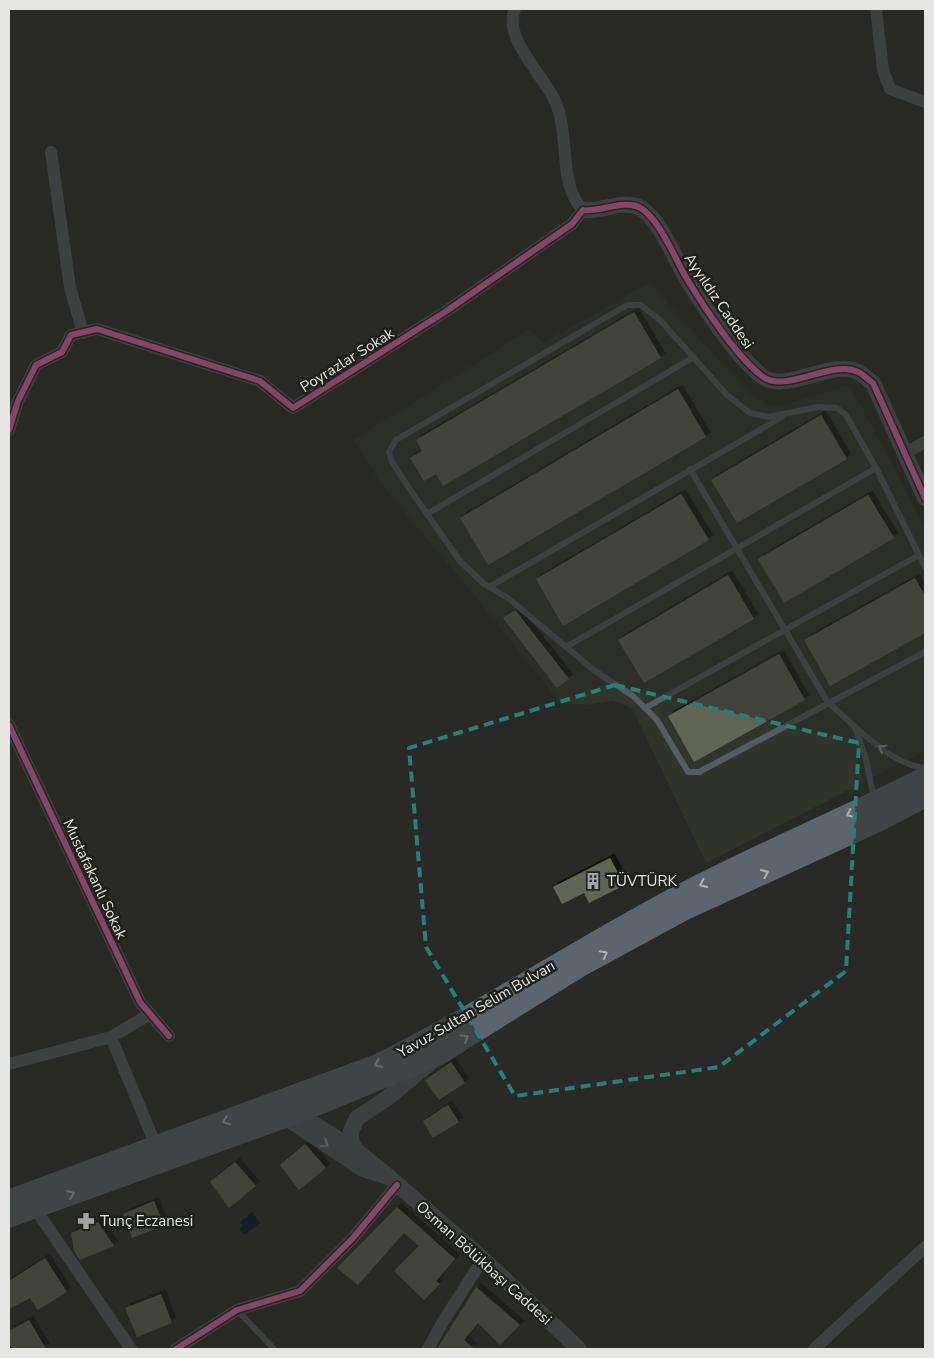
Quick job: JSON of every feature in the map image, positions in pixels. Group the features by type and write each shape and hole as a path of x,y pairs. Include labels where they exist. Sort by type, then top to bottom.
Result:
{"main road":[{"name":"Yavuz Sultan Selim Bulvarı","path":"9,1200 379,1064 429,1039 572,954 678,896 925,777"},
{"name":"Yavuz Sultan Selim Bulvarı","path":"9,1217 293,1114 438,1055 579,967 675,915 925,797"}],"street":[{"path":"515,9 513,31 554,100 564,126 568,181 574,201 583,210"},
{"path":"876,9 883,70 890,89 925,102"},
{"path":"9,430 18,401 36,365 62,352 71,335 83,333 70,287 50,152"},
{"name":"Ayyıldız Caddesi","path":"583,210 596,212 619,205 637,206 652,218 687,280 743,359 766,379 779,381 839,370 857,371 873,383 925,498"},
{"name":"Poyrazlar Sokak","path":"83,333 97,330 260,381 292,408 445,312 572,224 583,210"},
{"path":"905,453 925,442"},
{"name":"Mustafakanlı Sokak","path":"9,725 140,1002 169,1036"},
{"path":"9,1064 111,1037 150,1014"},
{"path":"111,1037 156,1146"},
{"path":"357,1151 351,1141 351,1131 357,1118 386,1099 438,1055"},
{"name":"Osman Bölükbaşı Caddesi","path":"293,1114 311,1122 357,1151 483,1259 580,1349"},
{"name":"Osman Bölükbaşı Caddesi","path":"293,1114 363,1169 393,1181"},
{"path":"176,1349 237,1310 300,1291 353,1238 393,1181"},
{"path":"34,1208 131,1349"},
{"path":"814,1349 925,1247"},
{"path":"428,1349 442,1323 483,1259"}],"lane":[{"path":"925,566 876,468 846,414 837,408 818,407 784,416 769,417 750,413 728,395 661,320 641,305 627,304 396,440 389,452 392,462 460,561 489,587 508,598 595,671 633,696 657,720 688,772 698,772 830,704 925,652"},
{"path":"427,514 694,357"},
{"path":"489,587 784,416"},
{"path":"566,647 876,468"},
{"path":"690,469 784,631 830,704 879,748 914,767 925,768"},
{"path":"645,708 919,555"},
{"path":"855,727 866,759 874,803"},
{"path":"237,1310 274,1349"}],"highlighted area":[{"path":"615,685 859,743 846,971 719,1067 515,1096 426,947 409,748"}],"shaded area":[{"path":"649,283 748,392 770,406 786,404 850,385 925,528 925,751 706,863 632,708 612,701 587,705 559,701 466,585 382,486 354,440 530,329 543,343"}],"water":[{"path":"252,1212 260,1223 244,1235 239,1229 243,1226 240,1222"}],"building":[{"path":"634,312 661,358 443,486 436,474 424,481 410,458 422,451 416,440"},
{"path":"678,389 706,437 488,565 460,518"},
{"path":"821,415 847,459 737,523 711,480"},
{"path":"681,494 709,540 563,626 536,579"},
{"path":"868,495 894,538 784,603 758,559"},
{"path":"728,575 754,619 644,683 618,640"},
{"path":"915,578 925,596 925,633 830,686 804,640"},
{"path":"515,610 569,679 557,688 503,618"},
{"path":"779,654 805,700 694,762 668,716"},
{"name":"TÜVTÜRK","path":"610,858 622,880 619,881 621,887 589,903 584,893 562,904 553,887"},
{"path":"451,1062 465,1083 439,1100 425,1080"},
{"path":"448,1105 459,1122 433,1138 423,1121"},
{"path":"305,1144 326,1168 299,1190 280,1165"},
{"path":"235,1162 256,1186 229,1208 210,1182"},
{"path":"154,1201 164,1225 132,1238 123,1214"},
{"path":"397,1207 455,1259 436,1281 440,1284 424,1300 394,1271 419,1246 404,1233 358,1285 337,1268"},
{"path":"98,1222 114,1246 80,1260 74,1251 71,1233"},
{"path":"45,1258 67,1292 38,1310 30,1298 9,1309 9,1281"},
{"path":"476,1287 520,1325 500,1345 478,1323 464,1340 474,1349 437,1349"},
{"path":"161,1294 172,1323 137,1337 125,1308"},
{"path":"29,1320 46,1349 12,1349 9,1343 9,1331"}],"cycle path":[{"path":"9,430 18,401 36,365 62,352 71,335 97,329 260,381 293,408 445,312 572,224 583,210 629,205 644,210 651,217 712,318 745,360 765,378 775,381 786,381 836,369 848,369 860,373 873,383 925,498"},
{"path":"9,725 140,1002 169,1036"},
{"path":"176,1349 237,1310 300,1291 353,1238 397,1185"}],"place":[{"name":"TÜVTÜRK","path":"593,881"},
{"name":"Tunç Eczanesi","path":"86,1221"}]}
